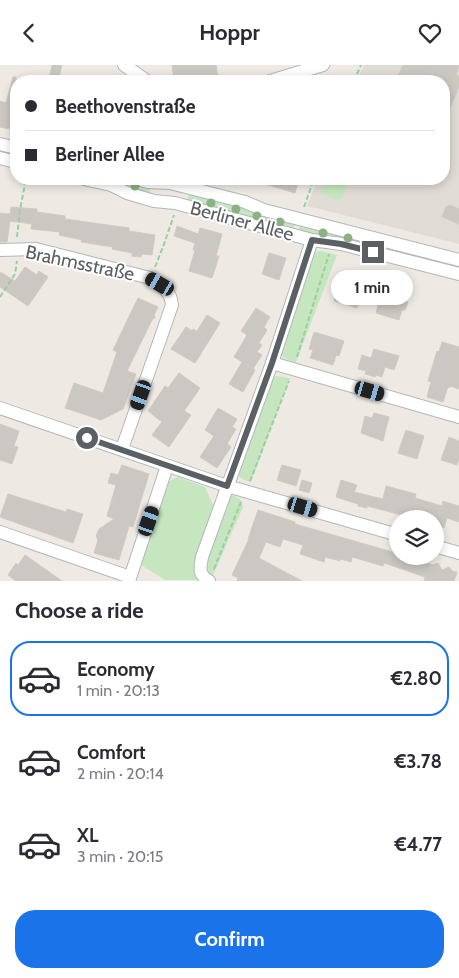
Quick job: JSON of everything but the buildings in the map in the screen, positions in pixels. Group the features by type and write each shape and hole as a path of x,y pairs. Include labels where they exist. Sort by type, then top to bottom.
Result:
{"street":[{"path":"124,65 138,75"},
{"path":"290,75 323,65"},
{"name":"Berliner Allee","path":"112,185 127,193 154,201 178,204 312,240 350,246 459,273"},
{"path":"171,185 178,204"},
{"path":"178,204 185,185"},
{"name":"Berliner Allee","path":"192,185 264,210 459,259"},
{"path":"211,576 202,576 200,566 202,557 272,363 312,240"},
{"name":"Brahmsstraße","path":"0,250 36,249 150,278 166,289 170,295 172,305 122,449"},
{"path":"272,363 459,417"},
{"path":"0,408 227,486 389,532"},
{"path":"0,532 129,579 167,466"},
{"path":"444,549 459,553"}],"path":[{"path":"0,297 15,274 20,210 25,185"},
{"path":"302,213 312,185"},
{"path":"150,278 178,204"},
{"path":"211,576 293,369 333,243"}],"shaded area":[{"path":"364,65 459,65 459,244 307,206 316,185 450,185 450,75 360,75"}],"green space":[{"path":"120,185 144,185 151,187 149,194"},
{"path":"323,185 347,185 340,201 320,193"},
{"path":"190,193 296,222 293,230 275,223 192,203 187,199"},
{"path":"301,223 417,253 416,259 298,232"},
{"path":"321,251 337,255 296,362 285,358 281,352 313,256 316,252"},
{"path":"275,376 290,378 251,482 242,479 238,474 270,380"},
{"path":"178,477 205,487 213,505 223,510 228,494 238,498 243,507 211,580 165,580 141,565 169,482"}],"route":[{"path":"87,438 227,486 272,363 312,240 341,244 373,252"}]}
